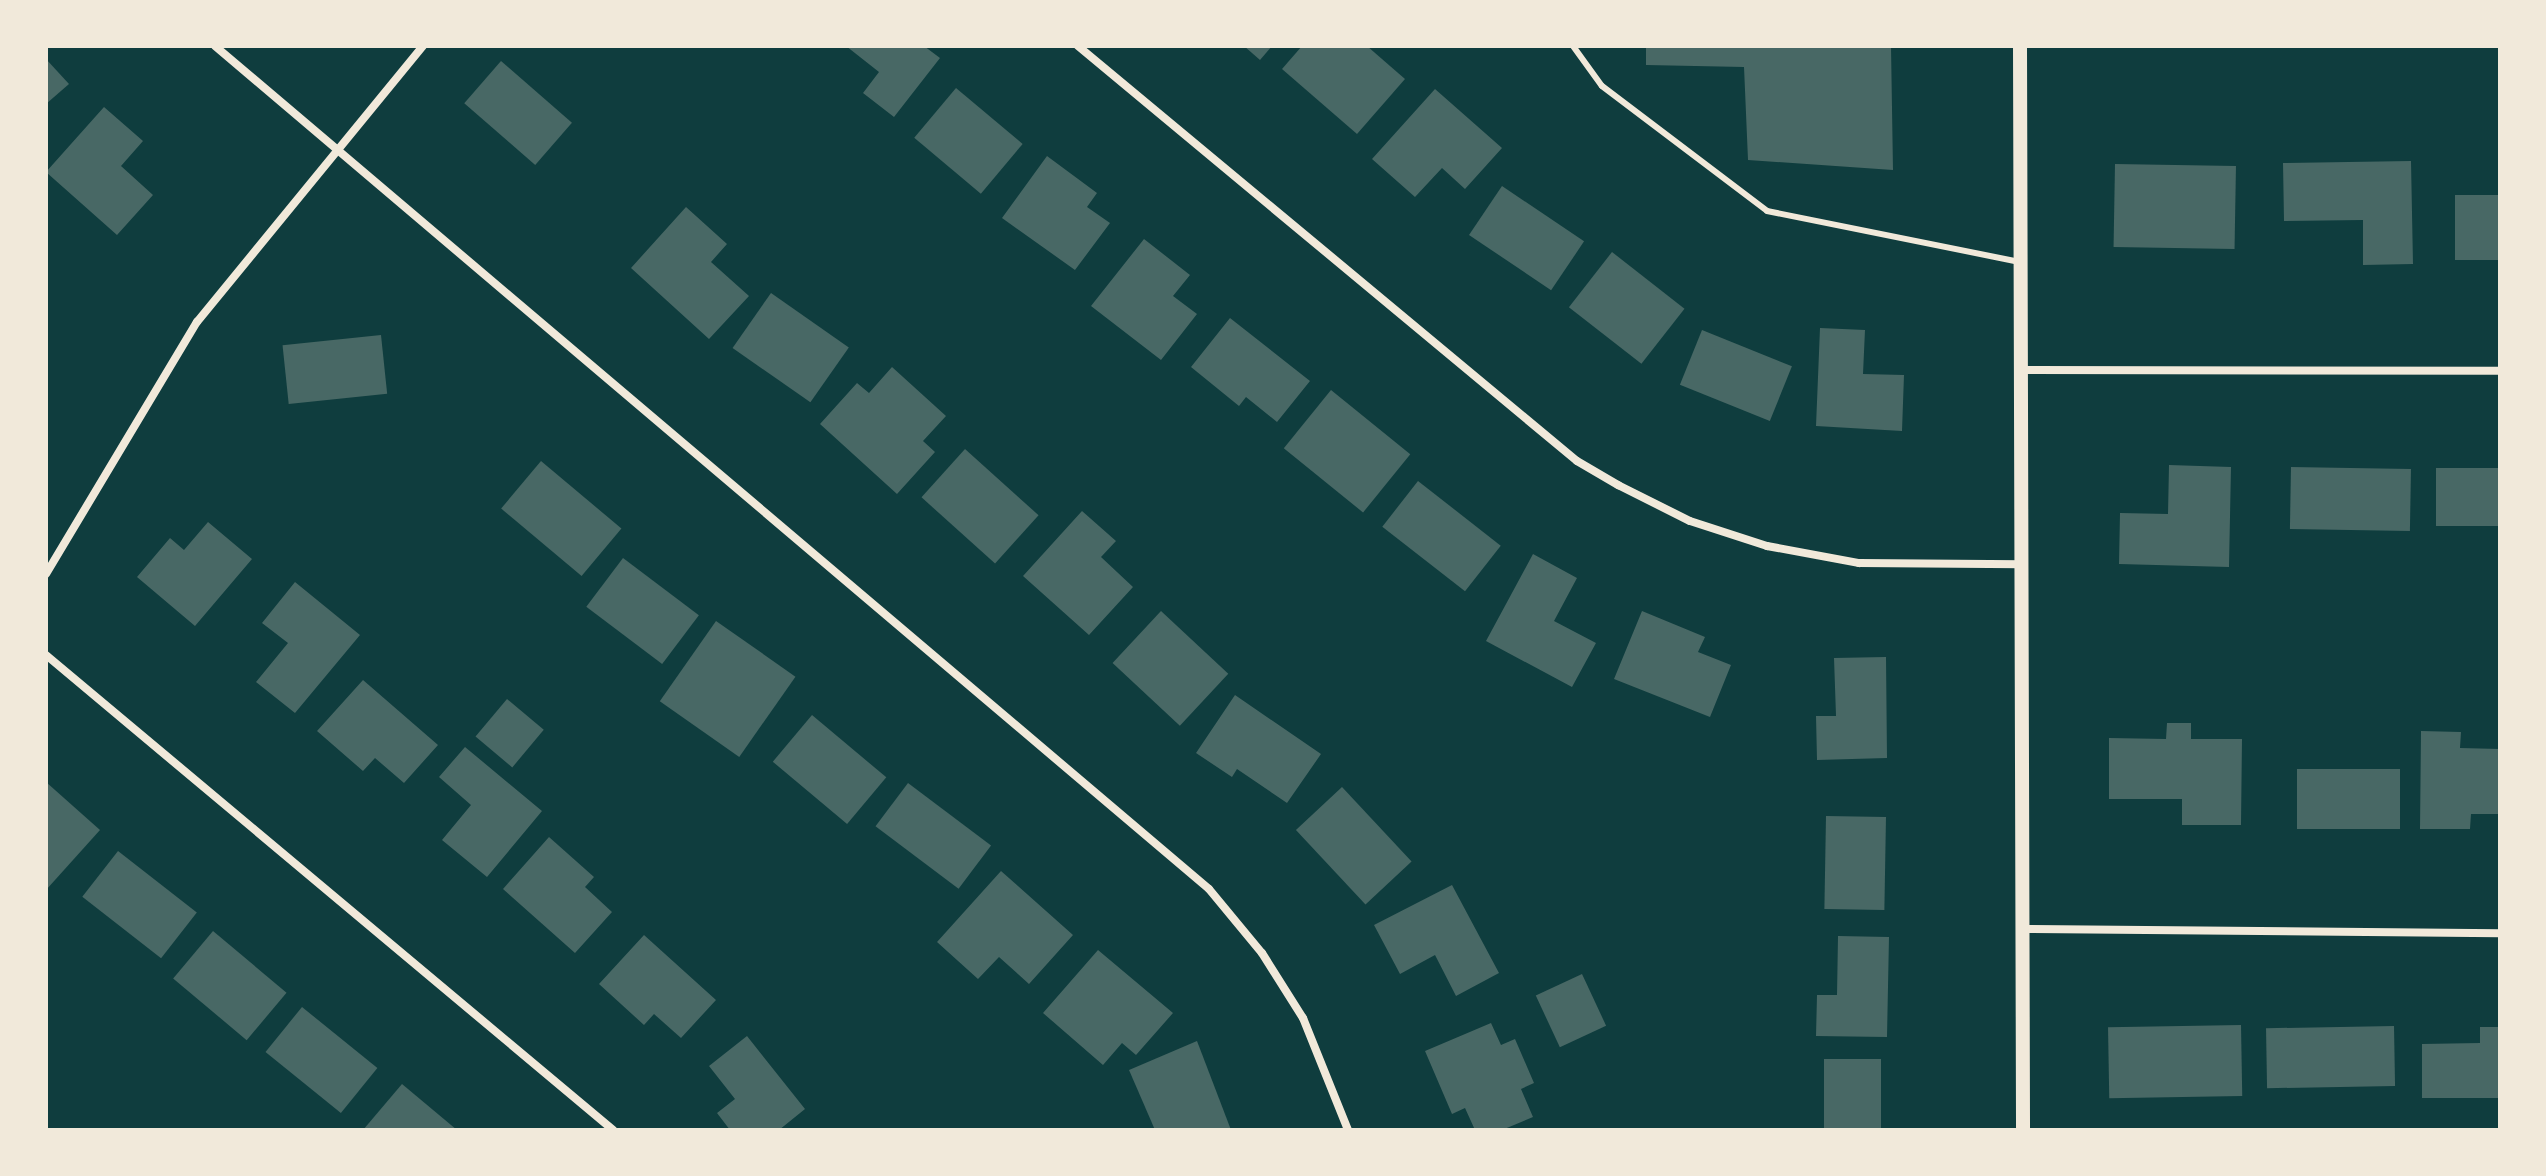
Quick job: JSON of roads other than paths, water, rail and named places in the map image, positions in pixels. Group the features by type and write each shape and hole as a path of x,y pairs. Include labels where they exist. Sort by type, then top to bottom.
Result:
{"street":[{"path":"215,46 1209,889 1262,953 1303,1018 1348,1130"},
{"path":"46,574 197,322 423,46"},
{"path":"1078,46 1566,452 1618,485 1690,521 1767,546 1859,563 2023,564"},
{"path":"2020,46 2023,1130"},
{"path":"2022,370 2500,371"},
{"path":"46,655 613,1130"},
{"path":"2024,929 2500,933"}],"lane":[{"path":"1573,46 1602,86 1767,211 2021,262"}]}
